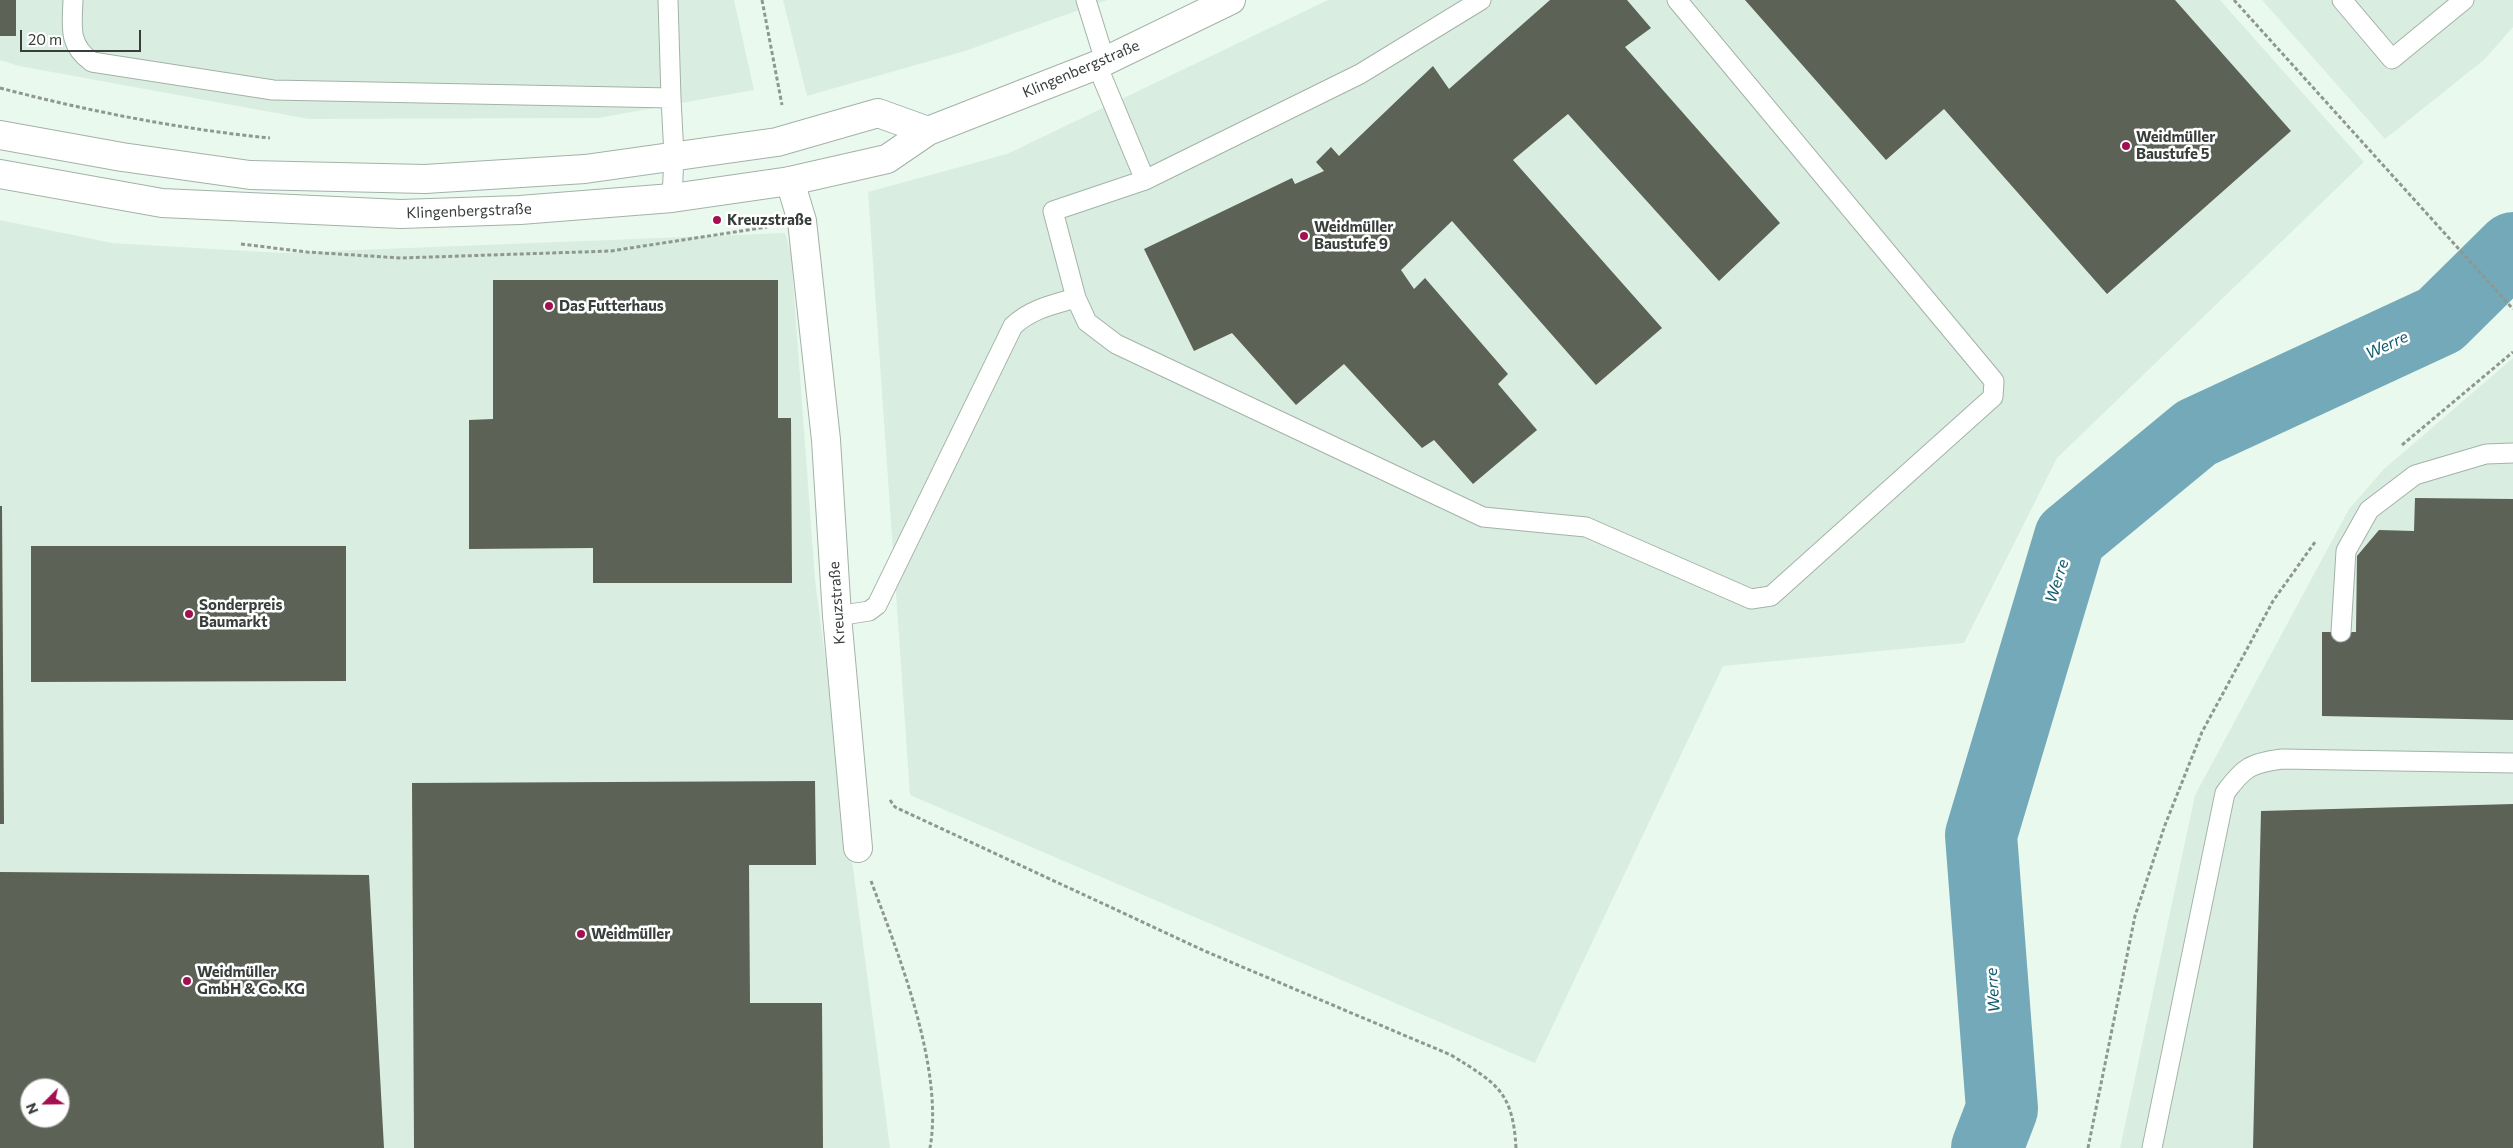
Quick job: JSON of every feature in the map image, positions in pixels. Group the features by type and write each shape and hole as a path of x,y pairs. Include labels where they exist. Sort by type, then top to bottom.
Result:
{"main road":[{"name":"Klingenbergstraße","path":"0,174 162,203 401,214 520,210 672,198 790,181 887,159 928,131 1101,63 1231,0"},
{"path":"0,135 122,157 250,175 425,179 585,169 777,142 878,113 928,131"},
{"name":"Kreuzstraße","path":"790,181 802,221 826,440 837,616 858,848"}],"lane":[{"path":"73,0 72,36 80,54 92,62 273,90 671,98"},
{"path":"668,0 674,156 672,198"},
{"path":"1086,0 1101,63 1145,180"},
{"path":"1481,0 1360,74 1145,180 1053,211 1076,298 1087,322 1116,344 1483,517 1586,527 1752,599 1771,596 1994,397 1994,381 1677,0"},
{"path":"2342,0 2392,59 2464,0"},
{"path":"837,616 869,610 877,605 1013,326 1024,316 1042,307 1076,298"},
{"path":"2341,632 2346,551 2369,510 2415,475 2486,454 2513,453"},
{"path":"2152,1148 2225,793 2237,776 2256,762 2282,759 2513,763"}],"path":[{"path":"762,0 783,111"},
{"path":"2234,0 2342,122 2362,140 2513,309"},
{"path":"0,88 70,106 230,134 277,138"},
{"path":"2394,452 2513,352"},
{"path":"2088,1148 2135,916 2165,825 2202,732 2273,601 2318,538"},
{"path":"889,799 895,806 1207,952 1451,1055 1484,1076 1506,1096 1515,1125 1516,1148"},
{"path":"858,848 903,965 930,1077 930,1148"}],"shaded area":[{"path":"0,0 734,0 754,90 598,118 309,119 19,66 0,60"},
{"path":"783,0 1107,0 965,51 807,96"},
{"path":"1328,0 2220,0 2364,162 2057,458 1964,643 1723,666 1535,1063 910,795 868,192 1007,154"},
{"path":"2262,0 2513,0 2513,27 2485,59 2385,139"},
{"path":"0,220 112,243 282,253 785,233 791,254 815,580 890,1148 0,1148"},
{"path":"2513,358 2513,1148 2120,1148 2195,795 2349,509 2384,469"}],"building":[{"path":"0,0 16,0 16,36 0,36"},
{"name":"Weidmüller Baustufe 9","path":"1550,0 1627,0 1651,28 1625,47 1780,223 1719,281 1568,114 1513,160 1662,328 1596,385 1452,221 1401,270 1414,289 1425,278 1508,374 1498,384 1537,430 1473,484 1434,440 1422,448 1344,364 1296,405 1232,333 1194,351 1144,249 1292,178 1295,184 1324,171 1316,162 1331,147 1339,156 1433,66 1449,89"},
{"name":"Weidmüller Baustufe 5","path":"1745,0 2175,0 2291,131 2107,294 1944,109 1886,160"},
{"path":"493,280 778,280 778,418 791,418 792,583 593,583 593,548 469,549 469,420 493,419"},
{"path":"2415,498 2513,499 2513,720 2322,716 2322,632 2356,632 2357,556 2379,530 2414,531"},
{"path":"0,506 2,506 4,824 0,824"},
{"name":"Sonderpreis Baumarkt","path":"31,546 346,546 346,681 31,682"},
{"name":"Weidmüller","path":"815,781 816,865 749,865 750,1003 822,1003 823,1148 414,1148 412,783"},
{"path":"2513,804 2513,1148 2253,1148 2261,811"},
{"name":"Weidmüller GmbH & Co. KG","path":"0,872 369,875 384,1148 0,1148"}],"waterway":[{"name":"Werre","path":"1987,1148 2002,1109 1981,835 2070,537 2196,433 2440,320 2513,248"}],"place":[{"name":"Weidmüller Baustufe 5","path":"2126,146"},
{"name":"Kreuzstraße","path":"717,220"},
{"name":"Weidmüller Baustufe 9","path":"1304,236"},
{"name":"Das Futterhaus","path":"549,306"},
{"name":"Sonderpreis Baumarkt","path":"189,614"},
{"name":"Weidmüller","path":"581,934"},
{"name":"Weidmüller GmbH & Co. KG","path":"187,981"}]}
